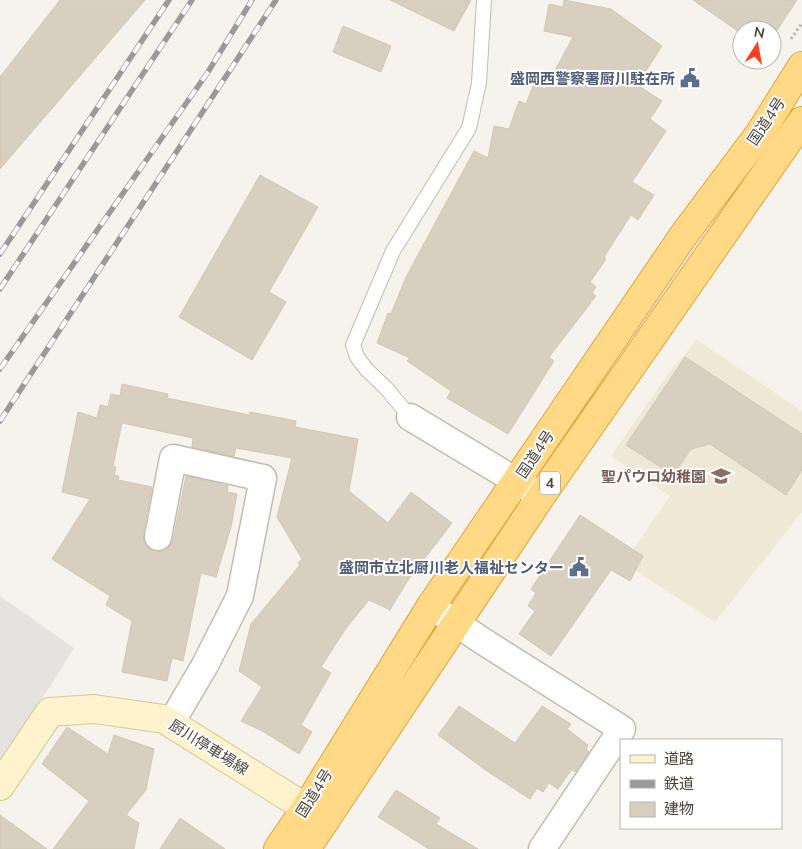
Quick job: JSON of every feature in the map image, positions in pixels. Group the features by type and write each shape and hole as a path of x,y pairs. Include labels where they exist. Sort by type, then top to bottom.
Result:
{"highway":[{"name":"国道4号","path":"306,849 316,813 431,606 683,236 760,132 802,66"},
{"name":"国道4号","path":"278,849 316,813 456,624 541,496 802,121"}],"main road":[{"name":"厨川停車場線","path":"0,786 50,712 94,709 164,719 316,813"}],"street":[{"path":"410,417 541,496"},
{"path":"158,537 173,458 263,478 240,596 205,665 171,724"},
{"path":"431,606 456,624 622,729 542,849"}],"lane":[{"path":"410,417 367,370 357,357 353,345 393,251 469,128 478,83 484,0"}],"shaded area":[{"name":"聖パウロ幼稚園","path":"697,340 802,411 802,512 715,622 624,563 670,496 611,456 670,371"},
{"path":"0,596 74,648 0,765"}],"building":[{"path":"60,0 145,0 0,169 0,77"},
{"path":"390,0 471,0 454,31"},
{"path":"564,0 611,9 662,46 637,85 662,101 650,119 666,131 632,182 654,195 638,220 631,215 604,257 606,259 590,282 596,287 592,293 596,296 549,357 554,361 508,434 447,398 451,391 407,361 410,358 377,343 388,313 391,314 406,277 474,151 488,158 494,126 509,129 519,101 526,104 534,84 545,89 573,37 544,31 549,4 563,7"},
{"path":"693,0 797,0 782,23 782,20 732,20 732,27"},
{"path":"343,26 391,46 381,72 333,52"},
{"path":"260,175 318,207 269,292 286,302 252,360 179,317"},
{"path":"685,357 802,434 802,470 786,495 710,444 691,449 673,475 626,445"},
{"path":"122,384 168,394 167,398 249,415 250,412 296,421 295,427 358,439 349,491 388,523 411,492 452,523 408,580 390,610 369,600 346,628 321,667 331,673 301,725 312,732 299,754 264,732 241,721 262,687 239,671 251,624 300,565 298,563 302,559 277,517 292,458 236,448 234,456 192,447 193,438 122,423 113,466 116,467 114,475 119,476 118,480 152,487 143,534 144,542 149,549 155,552 162,551 170,546 173,540 186,476 228,486 227,492 237,494 231,527 216,577 201,573 183,661 172,658 167,681 122,672 132,621 106,605 110,596 52,559 90,499 62,492 78,412 97,418 100,405 108,407 111,394 120,396"},
{"name":"盛岡市立北厨川老人福祉センター","path":"580,515 643,556 630,581 611,570 551,656 519,634 535,611 528,606 536,593 531,589"},
{"path":"459,706 515,743 542,706 571,724 567,729 588,745 586,749 589,752 575,772 572,769 558,789 549,783 543,792 537,788 530,799 487,771 438,735"},
{"path":"67,727 108,754 114,735 154,749 146,790 126,815 139,823 134,849 53,849 89,801 42,764"},
{"path":"396,790 440,818 436,824 478,849 429,849 378,817"},
{"path":"0,815 47,849 0,849"},
{"path":"180,818 225,849 160,849"}],"railway":[{"path":"0,254 169,0"},
{"path":"0,289 192,0"},
{"path":"0,369 208,72 252,0"},
{"path":"0,421 276,0"}],"place":[{"name":"盛岡西警察署厨川駐在所","path":"690,78"},
{"name":"聖パウロ幼稚園","path":"721,476"},
{"name":"盛岡市立北厨川老人福祉センター","path":"579,567"}]}
